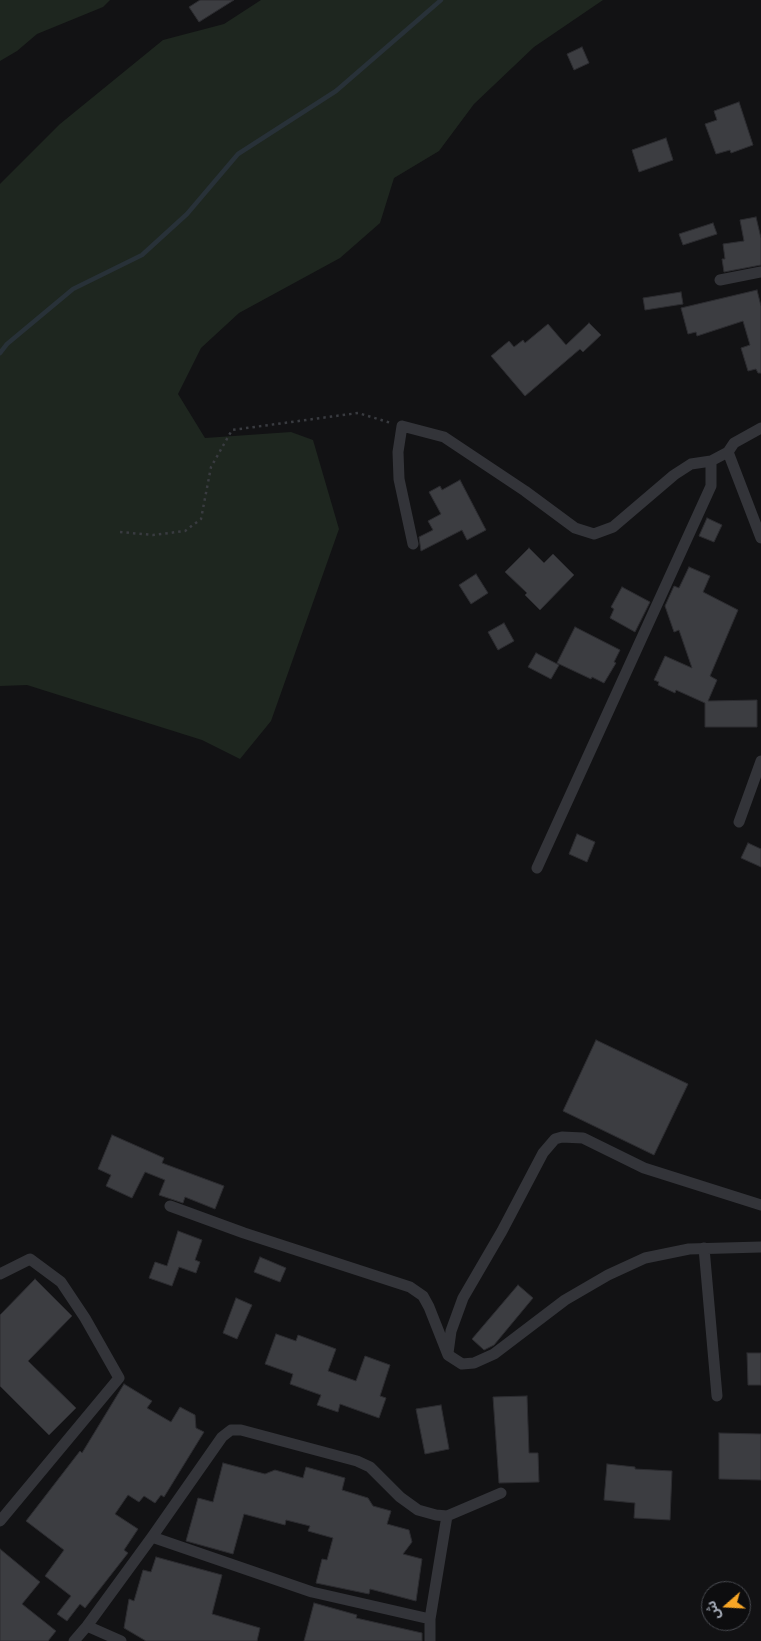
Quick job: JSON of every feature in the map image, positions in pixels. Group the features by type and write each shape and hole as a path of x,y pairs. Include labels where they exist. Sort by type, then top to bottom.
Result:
{"street":[{"path":"720,280 761,272"},
{"path":"413,544 399,479 398,452 402,426 444,437 525,491 575,528 594,534 602,533 613,527 674,475 691,464 711,461 728,452 734,443 761,428"},
{"path":"728,452 761,538"},
{"path":"536,868 711,486 711,461"},
{"path":"739,822 761,762"},
{"path":"448,1354 451,1331 463,1298 502,1231 543,1153 555,1139 562,1137 583,1138 644,1168 761,1205"},
{"path":"170,1206 244,1233 410,1287 423,1296 448,1354 462,1364 474,1363 494,1354 565,1300 608,1275 645,1258 689,1249 761,1246"},
{"path":"704,1248 717,1396"},
{"path":"0,1274 30,1258 61,1282 85,1318 119,1378 1,1518"},
{"path":"74,1641 152,1537 222,1437 231,1430 241,1430 357,1461 370,1468 400,1498 418,1510 447,1516 501,1494"},
{"path":"430,1641 430,1619 447,1516"},
{"path":"152,1537 312,1592 430,1619"},
{"path":"87,1626 121,1641"}],"path":[{"path":"120,532 153,535 185,531 201,520 212,467 232,430 358,413 402,426"}],"shaded area":[{"path":"0,0 110,0 103,7 37,34 17,51 0,61"},
{"path":"261,0 603,0 534,47 474,104 439,151 394,178 380,223 340,258 239,313 201,348 178,394 205,438 291,432 313,440 339,529 271,721 240,759 202,740 27,685 0,686 0,184 60,124 163,40 224,24"}],"building":[{"path":"200,0 234,0 199,22 189,7"},
{"path":"582,47 589,63 574,70 567,54"},
{"path":"739,102 753,145 731,153 730,150 716,154 705,124 717,120 714,111"},
{"path":"666,138 673,160 639,172 632,150"},
{"path":"756,217 761,238 761,265 724,272 722,259 725,259 723,244 744,241 740,220"},
{"path":"713,223 717,234 683,245 679,234"},
{"path":"757,290 761,306 761,373 758,373 756,369 748,371 741,348 750,345 743,321 697,336 696,332 688,334 681,308"},
{"path":"681,292 683,304 645,310 643,298"},
{"path":"589,323 601,335 583,352 580,349 525,396 491,356 509,341 514,347 523,340 525,343 548,324 566,345"},
{"path":"460,480 486,530 467,540 462,530 421,551 419,537 433,530 428,521 441,514 429,492 440,486 442,490"},
{"path":"707,518 722,525 714,542 699,536"},
{"path":"529,548 544,563 553,554 574,575 540,610 525,595 527,593 505,572"},
{"path":"689,567 710,576 703,592 738,610 710,676 717,680 708,701 757,700 757,727 705,727 705,703 676,690 675,693 658,685 659,682 654,680 665,656 692,668 679,630 674,632 665,606 674,586 679,588"},
{"path":"476,574 488,593 471,604 459,585"},
{"path":"622,587 650,602 635,632 610,618 614,609 611,607"},
{"path":"504,623 514,641 498,650 488,632"},
{"path":"575,627 620,650 614,662 616,663 604,683 557,663"},
{"path":"536,653 559,665 551,679 528,667"},
{"path":"577,834 595,842 587,862 569,854"},
{"path":"748,843 761,849 761,867 741,858"},
{"path":"596,1040 688,1084 654,1155 563,1111"},
{"path":"112,1135 164,1158 162,1163 224,1186 215,1209 185,1197 183,1203 159,1195 165,1180 145,1172 132,1198 106,1186 111,1175 98,1169"},
{"path":"178,1231 202,1240 195,1260 200,1262 196,1273 179,1267 172,1286 149,1278 155,1262 167,1266"},
{"path":"260,1257 286,1268 280,1282 254,1272"},
{"path":"35,1279 72,1316 28,1361 76,1408 49,1435 0,1386 0,1315"},
{"path":"518,1285 533,1298 494,1345 484,1350 472,1339"},
{"path":"236,1298 252,1305 237,1339 223,1333"},
{"path":"276,1334 296,1341 298,1335 336,1349 328,1371 356,1381 365,1356 390,1365 380,1396 386,1398 379,1418 340,1404 338,1412 317,1405 321,1395 290,1384 293,1374 265,1364"},
{"path":"747,1353 761,1353 761,1385 748,1385"},
{"path":"124,1384 152,1401 147,1408 171,1422 180,1407 195,1415 196,1428 204,1432 164,1497 161,1495 155,1503 144,1496 139,1502 128,1495 115,1514 138,1529 124,1550 128,1553 85,1608 80,1604 67,1621 57,1614 71,1596 45,1576 64,1550 26,1521 80,1451 82,1453"},
{"path":"527,1396 529,1453 538,1453 539,1482 499,1483 493,1397"},
{"path":"441,1405 449,1449 425,1454 416,1409"},
{"path":"719,1433 761,1434 761,1480 719,1479"},
{"path":"223,1463 265,1474 275,1470 303,1478 306,1467 345,1478 342,1490 368,1498 373,1506 391,1511 387,1524 409,1530 412,1542 403,1554 422,1559 416,1601 370,1589 369,1594 316,1583 322,1559 327,1560 333,1538 308,1531 310,1526 286,1520 285,1525 244,1514 233,1554 186,1541 198,1498 213,1502"},
{"path":"607,1464 635,1467 635,1469 672,1471 670,1520 634,1518 635,1503 604,1500"},
{"path":"0,1549 40,1582 22,1604 56,1631 48,1641 0,1641"},
{"path":"156,1557 222,1575 212,1614 260,1628 257,1641 146,1641 124,1628 129,1599 134,1601 143,1570 151,1572"},
{"path":"314,1603 357,1615 356,1618 422,1633 422,1641 304,1641"}],"waterway":[{"path":"0,353 7,344 73,289 142,255 187,214 238,154 336,91 441,0"}]}
